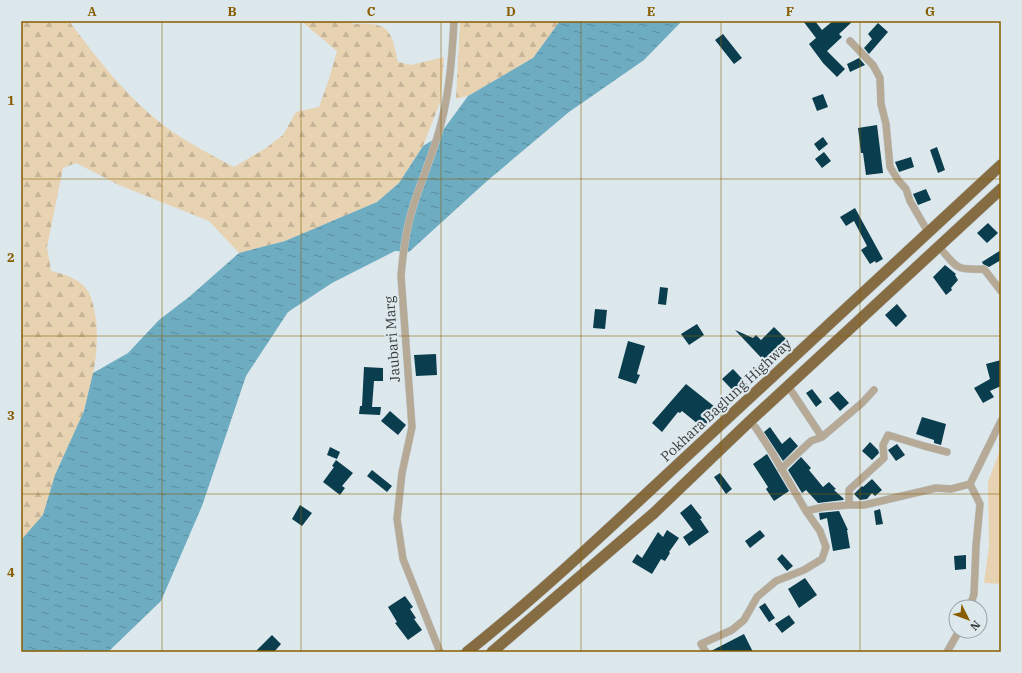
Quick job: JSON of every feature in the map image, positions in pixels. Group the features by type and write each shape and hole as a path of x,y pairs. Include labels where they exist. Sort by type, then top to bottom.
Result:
{"highway":[{"name":"Pokhara Baglung Highway","path":"467,652 626,515 1001,165"},
{"path":"492,652 654,513 788,386 1001,189"}],"street":[{"name":"Jaubari Marg","path":"440,652 402,559 397,519 402,473 412,427 401,276 403,251 413,208 438,137 445,106 452,67 454,21"},
{"path":"850,41 873,65 880,78 881,104 886,124 890,167 906,189 910,201 928,232"},
{"path":"939,247 957,267 962,270 984,269 1001,291"},
{"path":"788,386 822,437"},
{"path":"781,469 811,441 822,437 862,403 874,390"},
{"path":"806,511 824,507 864,505 936,488 951,489 970,484 1001,420"},
{"path":"706,652 701,644 732,630 744,620 757,597 776,581 804,570 822,559 826,547 820,531 806,511 756,428 750,422"},
{"path":"849,505 849,490 884,458 883,445 888,435 947,452"},
{"path":"970,484 980,504 972,599"},
{"path":"947,652 954,639"}],"green space":[{"path":"21,21 69,21 116,81 143,108 180,137 234,167 266,148 283,135 296,112 319,107 337,51 301,21 350,21 354,24 366,24 382,27 387,30 390,35 398,62 411,65 444,57 441,100 423,146 399,183 377,202 285,241 239,253 209,221 119,185 76,163 63,168 47,247 51,271 78,281 89,293 94,306 96,321 96,352 92,382 84,410 54,479 49,499 41,518 21,540"},
{"path":"460,21 560,21 533,58 468,96 456,99"},
{"path":"1001,448 1001,584 984,583 989,546 988,482"}],"water":[{"path":"560,21 682,21 644,60 569,112 487,181 409,252 395,251 332,283 288,312 246,376 202,506 161,601 108,652 21,652 21,540 43,515 55,475 84,411 93,373 128,353 159,320 189,297 239,253 285,241 377,202 399,183 423,146 438,137 468,96 533,58"}],"building":[{"path":"803,21 815,21 822,30 833,21 853,21 839,34 842,37 827,51 845,69 837,77 823,63 809,44 816,38"},
{"path":"878,23 888,32 869,54 864,48 872,39 868,34"},
{"path":"723,34 742,58 734,64 715,40"},
{"path":"859,58 865,65 850,72 847,64"},
{"path":"823,94 828,107 817,111 812,98"},
{"path":"877,125 883,173 866,175 863,153 861,153 858,128"},
{"path":"823,137 828,144 819,151 814,144"},
{"path":"937,147 945,170 938,173 930,150"},
{"path":"824,152 831,161 822,168 815,159"},
{"path":"911,157 914,167 899,172 895,162"},
{"path":"926,189 931,200 918,205 913,194"},
{"path":"855,208 883,259 876,263 875,261 870,264 861,250 867,246 854,221 846,226 840,217"},
{"path":"988,223 998,233 987,243 977,233"},
{"path":"1001,250 1001,260 989,267 983,264 982,262"},
{"path":"945,265 956,274 955,275 958,280 951,288 952,290 946,295 933,277"},
{"path":"660,287 668,288 666,305 658,304"},
{"path":"897,304 907,316 896,327 885,315"},
{"path":"595,309 607,310 605,329 593,328"},
{"path":"697,324 704,335 689,345 681,334"},
{"path":"774,327 791,344 770,367 735,330 753,338 756,335 761,340"},
{"path":"628,341 645,346 637,374 640,375 636,384 618,378"},
{"path":"436,354 437,375 416,376 414,355"},
{"path":"1001,360 1001,386 990,391 994,397 983,403 974,388 990,379 986,364"},
{"path":"364,367 383,368 383,381 374,381 372,407 381,407 380,415 359,414 360,406 362,406"},
{"path":"733,369 748,385 737,395 722,379"},
{"path":"686,384 715,407 709,415 712,418 703,428 682,411 680,413 678,412 662,432 652,423"},
{"path":"812,389 822,402 816,407 806,393"},
{"path":"838,391 849,403 840,411 829,398"},
{"path":"390,411 406,425 398,435 381,421"},
{"path":"922,417 946,424 941,445 934,443 934,440 916,434"},
{"path":"770,427 782,444 790,437 798,446 783,461 764,432"},
{"path":"870,442 879,453 872,460 862,451"},
{"path":"897,444 905,455 896,461 888,450"},
{"path":"330,447 340,452 337,459 327,455"},
{"path":"767,454 789,491 774,501 766,489 768,487 753,464"},
{"path":"801,457 811,468 809,470 823,487 829,482 836,489 834,490 844,499 843,500 818,503 806,490 802,493 788,470"},
{"path":"336,460 353,473 342,486 345,488 340,495 323,482 334,467 332,466"},
{"path":"372,470 392,486 387,492 367,476"},
{"path":"720,473 732,489 726,494 714,477"},
{"path":"872,479 882,490 875,496 872,493 867,499 860,500 854,494"},
{"path":"691,504 702,518 700,519 709,532 689,546 683,537 693,530 680,513"},
{"path":"300,505 312,513 302,526 292,519"},
{"path":"880,509 883,524 876,525 874,511"},
{"path":"839,511 848,530 850,548 833,551 827,518 820,520 819,513"},
{"path":"667,530 679,538 669,552 670,553 665,561 661,559 652,574 632,562 637,554 642,558 658,532 663,537"},
{"path":"760,530 765,536 750,548 745,541"},
{"path":"782,554 793,566 787,571 777,559"},
{"path":"966,555 966,569 955,570 954,556"},
{"path":"805,578 817,595 799,608 788,589"},
{"path":"405,596 413,607 410,609 416,618 414,619 422,630 408,640 395,623 397,622 388,607"},
{"path":"765,603 775,618 769,622 759,607"},
{"path":"789,615 795,623 782,633 775,624"},
{"path":"744,634 753,652 711,652 711,651"},
{"path":"272,635 281,644 274,652 255,652"}]}
